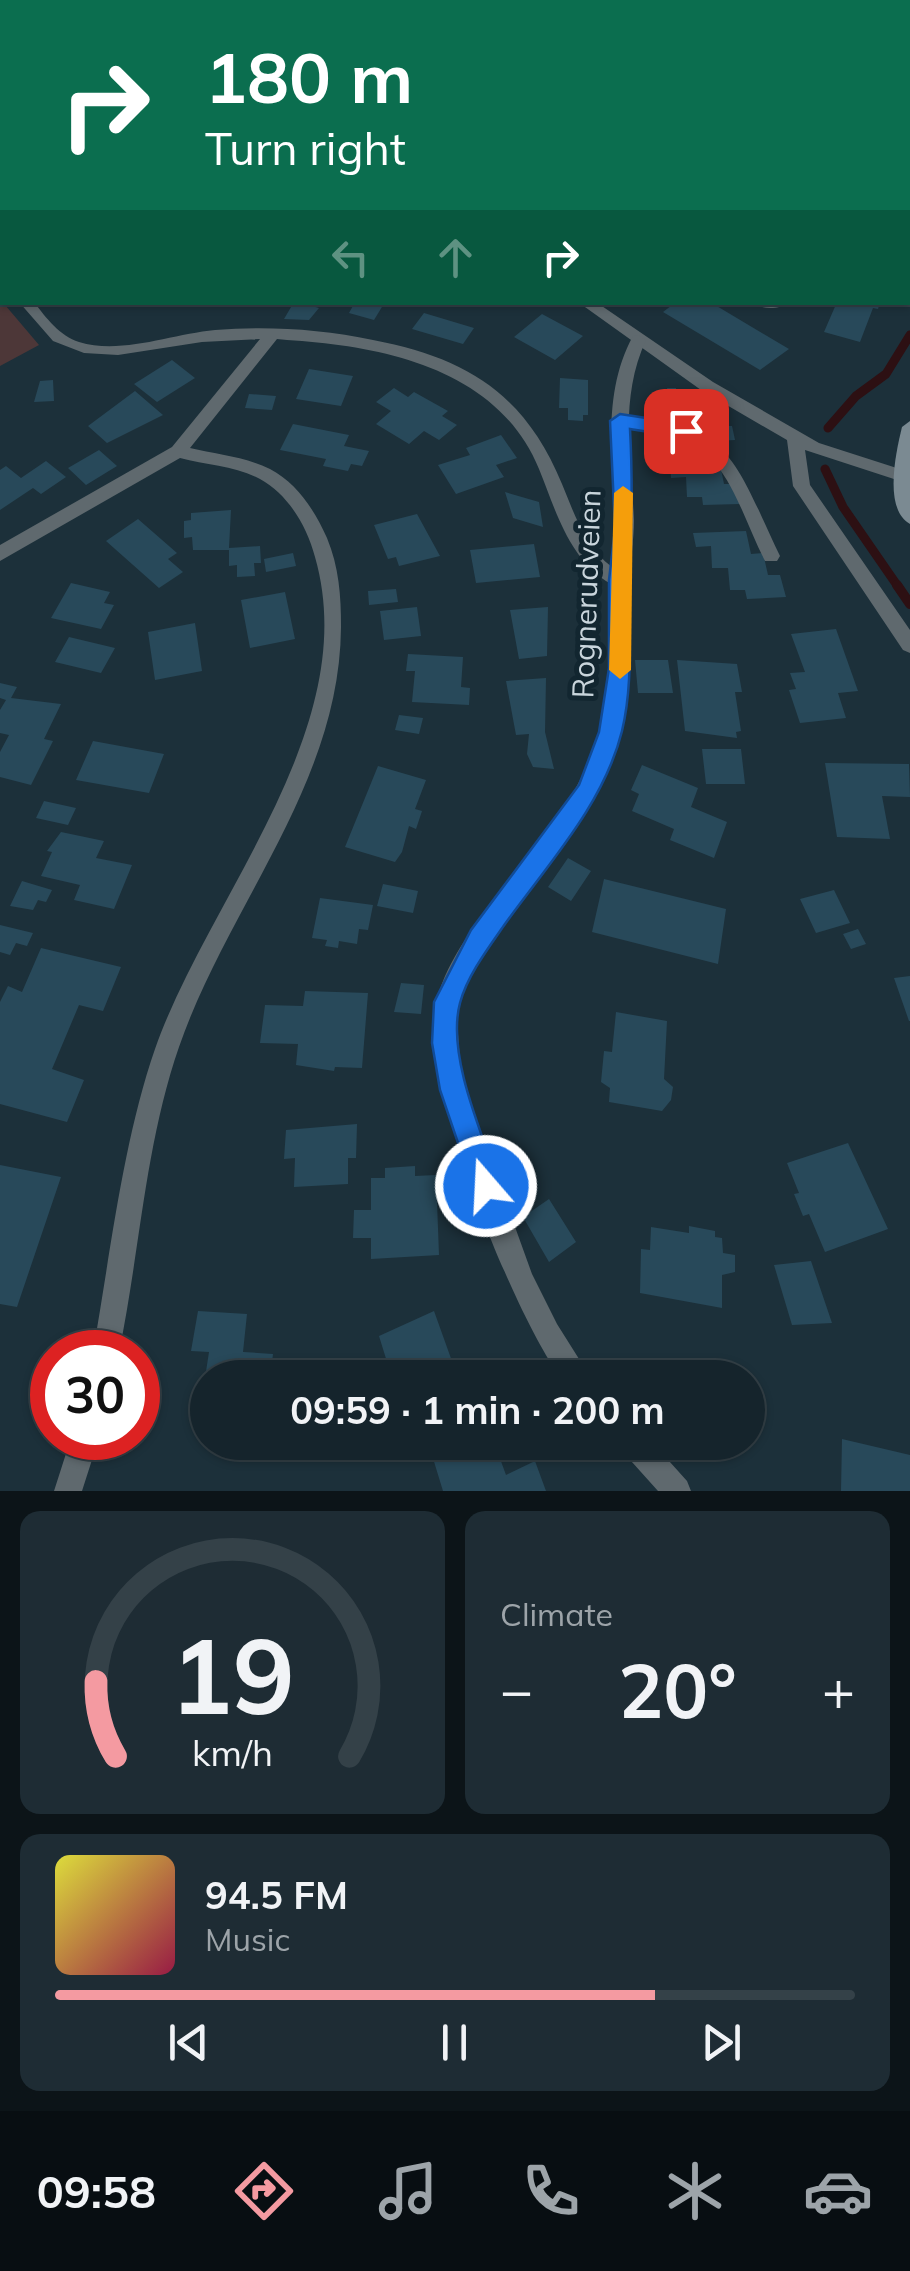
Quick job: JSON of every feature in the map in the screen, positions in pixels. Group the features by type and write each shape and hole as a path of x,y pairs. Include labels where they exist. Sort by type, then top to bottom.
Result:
{"main road":[{"path":"910,427 900,475 910,517"}],"street":[{"path":"29,305 58,337 84,348 122,349 218,335 272,335 387,348 431,361 465,378 524,426 545,458 586,554 597,568 620,580"},
{"path":"599,306 638,340 795,436 826,452 900,475"},
{"path":"0,554 178,451 272,335"},
{"name":"Rognerudveien","path":"568,1360 525,1285 486,1186 454,1090 444,1017 454,982 480,939 588,790 616,710 625,529 620,421 623,374 638,340"},
{"path":"620,421 674,427 705,441 735,473 771,556"},
{"path":"795,436 802,486 910,646"},
{"path":"110,1330 166,1049 191,986 281,822 306,764 330,684 335,631 327,563 316,531 296,503 277,482 260,472 178,451"},
{"path":"68,1491 77,1460"},
{"path":"650,1460 677,1491"}],"shaded area":[{"path":"0,305 5,305 39,345 0,366"}],"building":[{"path":"292,305 319,308 309,320 284,319"},
{"path":"353,305 383,305 374,320 349,313"},
{"path":"672,305 715,305 789,349 760,370 663,312"},
{"path":"836,305 879,305 878,309 873,308 860,342 824,332"},
{"path":"424,313 474,328 463,344 412,329"},
{"path":"542,314 583,336 555,360 514,337"},
{"path":"172,360 195,378 157,402 134,384"},
{"path":"309,369 353,376 341,406 296,399"},
{"path":"560,378 588,380 588,415 583,415 583,421 568,420 568,408 559,408"},
{"path":"53,380 54,401 34,402 40,381"},
{"path":"394,388 408,397 414,392 448,411 442,416 457,425 439,440 424,431 409,444 376,424 391,411 376,402"},
{"path":"667,388 676,388 677,413 657,413 654,398 669,398"},
{"path":"135,391 163,415 107,443 88,426"},
{"path":"249,394 276,396 272,410 245,408"},
{"path":"704,411 707,426 686,427 683,412"},
{"path":"293,424 349,435 344,446 369,451 362,466 351,464 348,471 323,466 326,459 280,450"},
{"path":"712,426 732,426 735,440 715,441"},
{"path":"501,435 517,458 496,465 504,477 456,494 438,465 470,455 466,448"},
{"path":"704,445 708,464 720,464 724,484 736,484 740,504 703,505 702,497 687,497 686,477 671,478 670,458 656,458 654,446"},
{"path":"99,450 117,466 86,485 68,468"},
{"path":"46,461 66,477 41,494 33,488 0,510 0,470 6,466 21,478"},
{"path":"505,492 539,502 543,527 513,518"},
{"path":"231,510 229,548 260,546 261,563 254,563 255,576 237,577 237,565 229,566 229,550 193,550 192,537 184,538 184,521 191,520 191,513"},
{"path":"417,514 440,556 399,566 396,557 388,559 374,525"},
{"path":"138,519 177,553 168,559 183,572 159,588 106,541"},
{"path":"746,531 751,554 763,553 768,575 780,575 786,597 747,599 745,590 730,590 728,568 712,568 711,546 696,547 693,533"},
{"path":"534,544 540,577 476,583 470,550"},
{"path":"293,553 296,566 266,572 264,559"},
{"path":"71,583 110,592 104,603 114,605 101,629 51,618"},
{"path":"396,589 398,602 369,605 368,591"},
{"path":"285,592 295,639 250,648 241,600"},
{"path":"417,607 421,636 384,640 380,611"},
{"path":"548,607 547,656 519,659 510,610"},
{"path":"195,623 202,671 155,680 148,632"},
{"path":"836,629 858,691 838,693 846,718 800,723 789,690 796,689 790,673 805,672 791,634"},
{"path":"69,637 115,648 101,673 55,662"},
{"path":"408,654 463,657 461,687 470,688 469,705 412,702 415,671 406,671"},
{"path":"635,660 668,660 673,693 638,693"},
{"path":"677,660 737,664 742,692 735,692 741,731 736,732 737,738 685,731"},
{"path":"546,678 545,732 554,769 533,767 527,754 529,734 516,735 506,681"},
{"path":"0,683 17,687 11,698 61,704 44,739 53,741 31,785 0,777 0,752 9,735 0,733 0,710 6,700 0,698"},
{"path":"399,715 423,718 419,734 395,730"},
{"path":"93,741 164,754 149,793 76,780"},
{"path":"702,749 741,749 745,784 706,784"},
{"path":"825,763 909,764 910,797 882,796 890,839 837,837"},
{"path":"642,765 698,788 691,807 727,822 714,858 670,840 674,829 632,811 639,794 631,790"},
{"path":"378,766 426,780 415,809 422,811 416,829 409,826 395,862 345,847"},
{"path":"44,801 76,808 68,825 36,818"},
{"path":"61,832 104,841 96,858 132,865 114,909 74,900 80,885 41,876 52,852 47,851"},
{"path":"568,858 591,871 571,901 548,887"},
{"path":"604,879 726,909 718,964 592,932"},
{"path":"22,881 52,890 46,902 38,900 33,910 10,906"},
{"path":"383,884 418,891 413,913 377,906"},
{"path":"834,890 850,923 816,933 800,899"},
{"path":"320,898 373,905 368,930 359,929 357,944 339,941 338,948 325,946 327,940 312,938"},
{"path":"0,925 33,933 27,946 16,943 10,955 0,952"},
{"path":"858,929 866,944 851,949 843,934"},
{"path":"41,948 121,967 103,1011 79,1005 52,1069 84,1080 67,1122 0,1104 0,1002 8,986 22,992"},
{"path":"910,976 910,1021 909,1021 894,978"},
{"path":"401,983 424,985 421,1014 394,1012"},
{"path":"305,991 368,993 362,1068 335,1067 334,1071 296,1065 298,1044 260,1043 265,1005 303,1006"},
{"path":"616,1012 667,1021 664,1079 673,1087 671,1100 662,1111 609,1102 610,1088 601,1082 604,1051 612,1052"},
{"path":"357,1124 356,1158 348,1158 348,1184 294,1187 295,1158 284,1159 286,1130"},
{"path":"848,1143 888,1229 825,1252 809,1214 803,1216 787,1163"},
{"path":"0,1165 61,1177 17,1307 0,1304"},
{"path":"415,1166 415,1176 436,1175 439,1255 371,1259 371,1238 353,1238 354,1210 371,1210 371,1178 385,1178 385,1168"},
{"path":"549,1199 576,1242 549,1262 523,1217"},
{"path":"689,1226 715,1231 715,1237 722,1238 723,1253 735,1255 735,1272 722,1275 722,1308 640,1293 641,1249 650,1250 651,1227 689,1233"},
{"path":"811,1261 832,1323 792,1325 774,1265"},
{"path":"198,1311 247,1314 243,1352 273,1354 272,1360 208,1360 209,1352 191,1351"},
{"path":"434,1311 452,1360 386,1360 379,1336"},
{"path":"842,1439 910,1455 910,1491 841,1491"},
{"path":"434,1460 501,1460 506,1475 535,1461 546,1491 443,1491"}],"waterway":[{"path":"828,428 856,396 886,374 910,335"},
{"path":"825,469 843,507 899,588"},
{"path":"897,585 910,604"}],"slow traffic":[{"path":"620,670 623,493"}],"route":[{"path":"486,1186 454,1090 446,1043 447,1002 454,982 480,939 588,790 610,732 620,668 620,580 625,529 620,421 686,431"}]}
